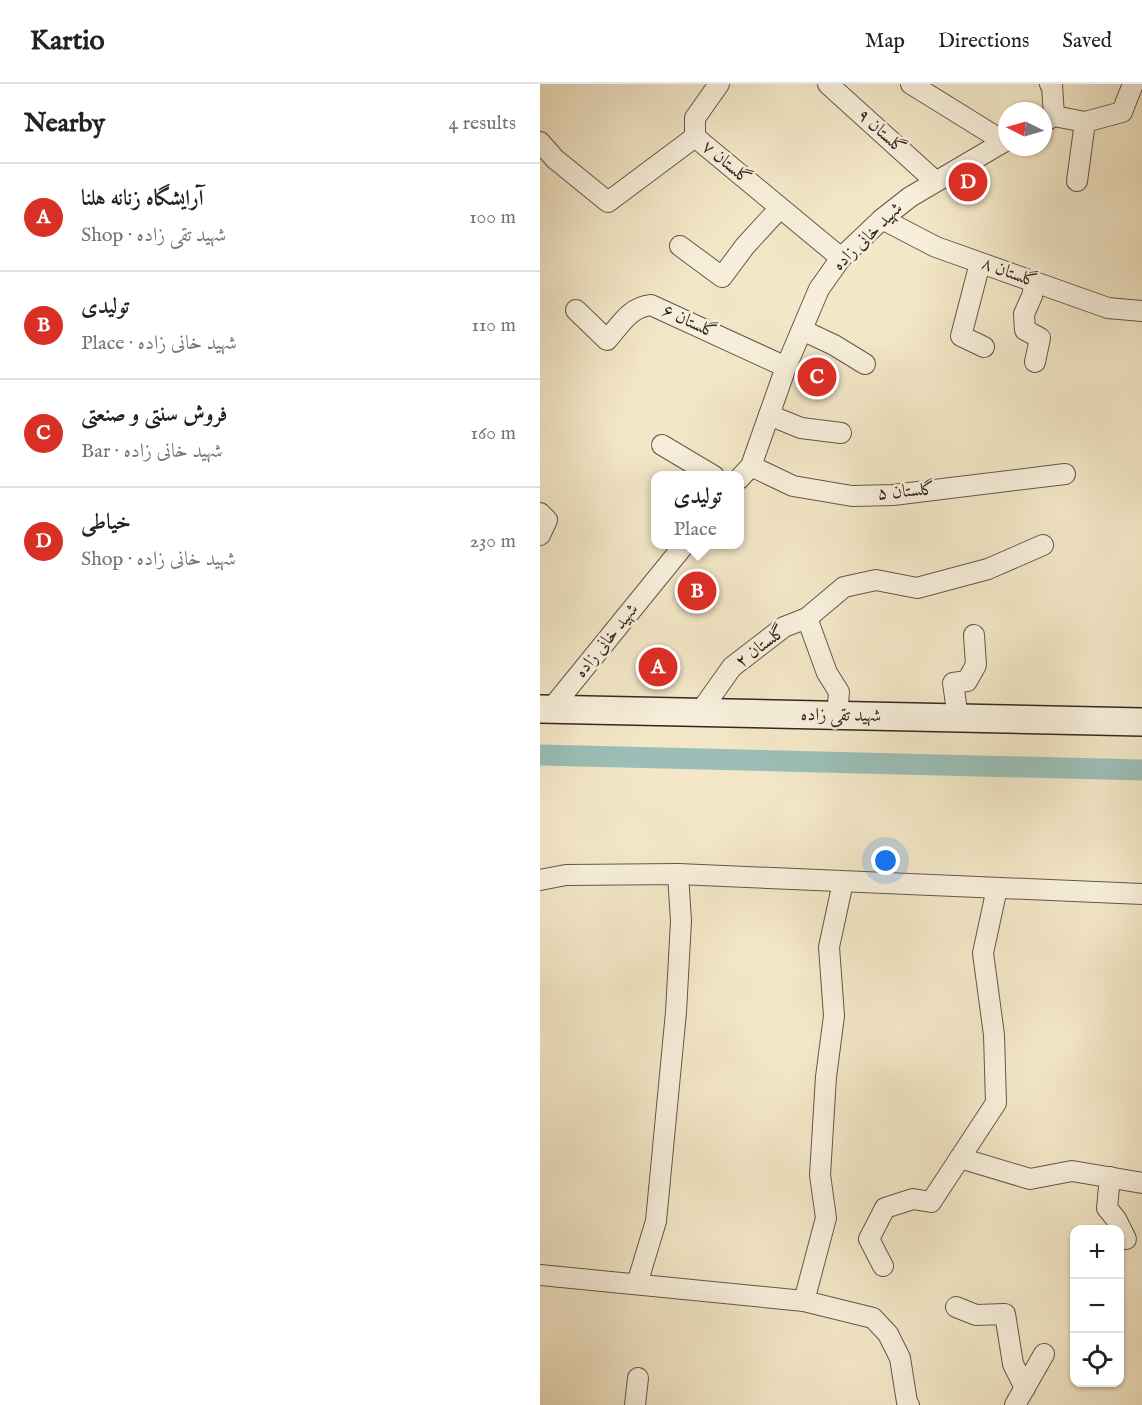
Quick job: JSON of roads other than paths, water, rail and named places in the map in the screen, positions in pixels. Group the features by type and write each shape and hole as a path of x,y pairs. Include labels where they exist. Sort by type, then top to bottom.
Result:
{"main road":[{"name":"شهید تقی زاده","path":"546,709 1142,723"}],"street":[{"path":"695,136 695,118 719,84"},
{"name":"گلستان ۹","path":"828,84 935,181"},
{"path":"911,84 998,136"},
{"path":"1050,84 1052,85 1050,102"},
{"path":"1052,119 1085,122 1122,112 1133,84"},
{"path":"1077,181 1085,122"},
{"name":"گلستان ٧","path":"540,142 555,159 608,202 695,136 841,258"},
{"name":"شهید خانی زاده","path":"745,473 819,289 841,258 882,219 935,181 998,144"},
{"path":"680,246 722,277 745,246 780,208"},
{"name":"گلستان ۸","path":"882,219 936,247 980,263 1108,308 1142,311"},
{"path":"980,263 961,336 984,347"},
{"path":"1035,282 1024,314 1025,330 1040,338 1035,362"},
{"name":"گلستان ۶","path":"576,310 608,340 631,312 639,306 651,305 786,367"},
{"path":"802,330 834,345 865,364"},
{"path":"769,415 801,429 841,433"},
{"path":"662,445 706,471"},
{"name":"گلستان ۵","path":"745,473 793,486 852,496 893,495 1065,474"},
{"path":"540,513 547,520 540,535"},
{"name":"گلستان ۲","path":"700,712 732,667 784,627 807,618 844,587 876,580 917,588 988,570 1043,545"},
{"name":"شهید خانی زاده","path":"546,709 681,549"},
{"path":"807,618 827,673 839,693 837,716"},
{"path":"958,718 953,684 966,681 976,665 974,635"},
{"path":"540,880 566,876 678,874 1142,894"},
{"path":"637,1284 656,1221 676,1012 681,921 678,874"},
{"path":"804,1301 826,1218 820,1175 826,1077 834,1016 829,947 843,882"},
{"path":"883,1266 869,1239 885,1208 914,1199 931,1202 996,1103 994,1035 983,953 997,888"},
{"path":"960,1158 1030,1179 1072,1171 1142,1183"},
{"path":"1110,1177 1107,1208 1116,1219 1126,1239"},
{"path":"540,1275 804,1301 873,1318 888,1334 900,1358 906,1402 909,1405"},
{"path":"956,1307 976,1315 1005,1314 1020,1396"},
{"path":"1020,1396 1044,1354"},
{"path":"635,1405 638,1378"}],"waterway":[{"path":"540,755 1142,770"}],"place":[{"name":"خیاطی","path":"968,182"},
{"name":"فروش سنتی و صنعتی","path":"817,377"},
{"name":"تولیدی","path":"697,591"},
{"name":"آرایشگاه زنانه هلنا","path":"658,667"}]}
